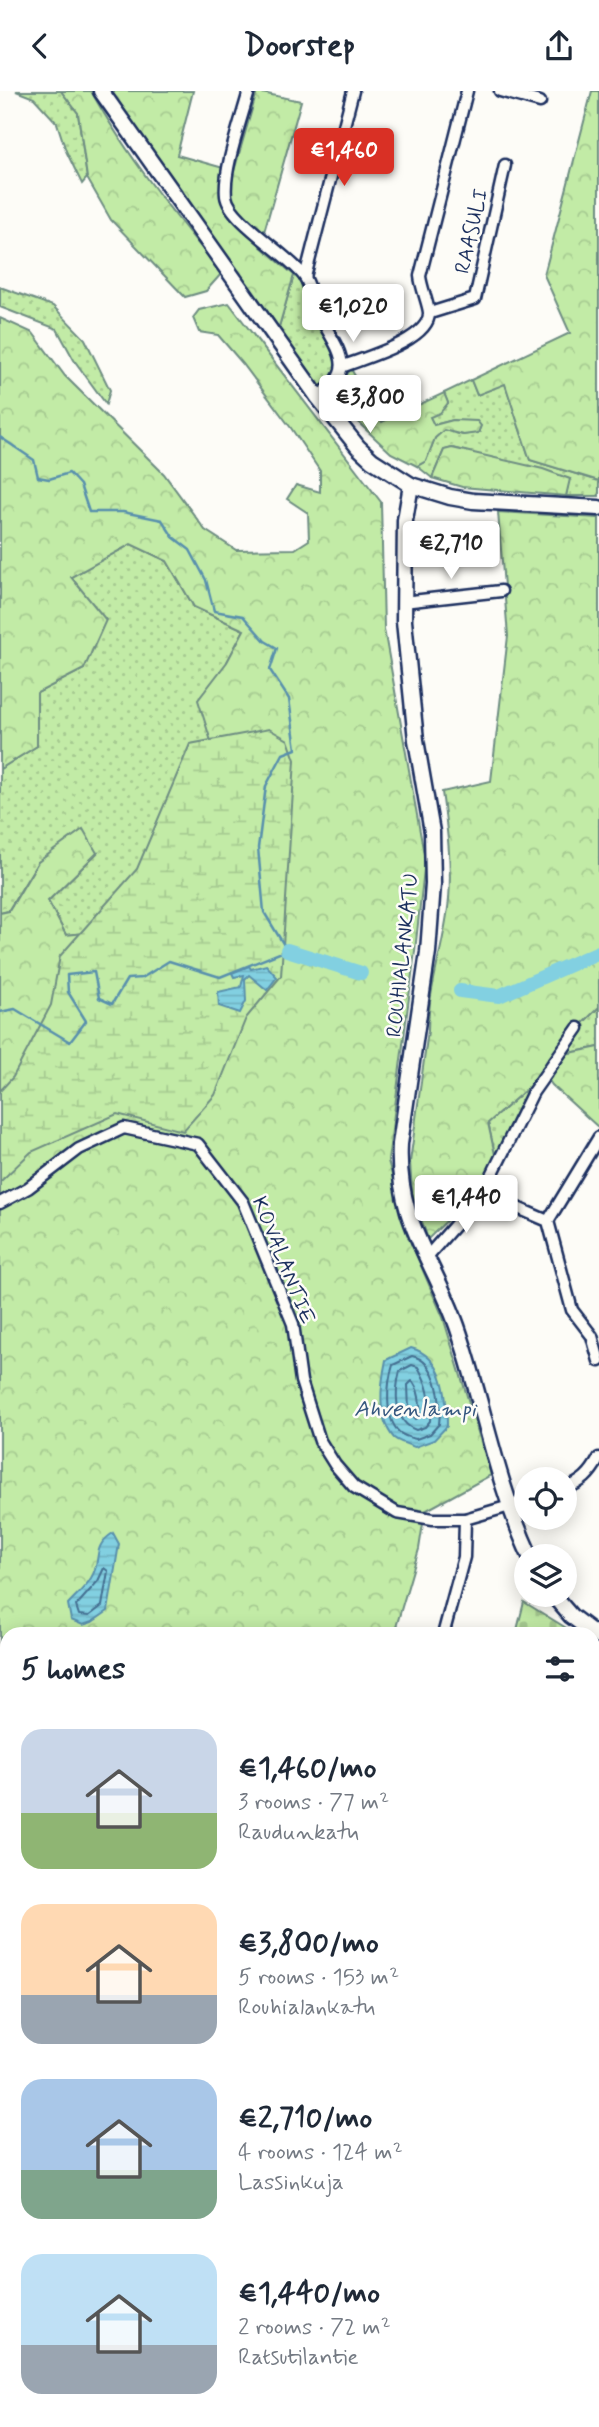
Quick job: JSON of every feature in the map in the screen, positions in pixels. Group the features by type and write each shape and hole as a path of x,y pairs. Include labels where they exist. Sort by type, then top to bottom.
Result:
{"street":[{"path":"102,91 317,396 358,447 411,485 450,497 473,501 599,508"},
{"path":"249,91 227,174 226,198 239,216 305,277 315,307 340,353 344,366"},
{"path":"305,277 353,91"},
{"path":"317,396 337,379 344,366 409,341 427,324 430,313 419,276 467,91"},
{"path":"500,91 540,102"},
{"name":"RAASULI","path":"430,313 475,299 505,165"},
{"name":"ROUHIALANKATU","path":"411,485 405,520 404,602 410,685 433,853 428,952 399,1160 402,1195 410,1221 456,1324 511,1506 525,1544"},
{"path":"404,602 501,591"},
{"path":"426,1258 483,1193 533,1092 578,1028"},
{"name":"KOVALANTIE","path":"0,1203 28,1188 79,1149 124,1128 198,1145 243,1202 293,1324 301,1381 320,1441 335,1465 354,1487 397,1513 433,1519 465,1518 514,1505"},
{"path":"599,1137 548,1221 572,1310 592,1336 599,1361"},
{"path":"483,1193 548,1221"},
{"path":"577,1484 591,1473 599,1458"},
{"path":"445,1627 464,1557 465,1518"},
{"path":"563,1607 586,1627"}],"green space":[{"path":"16,91 61,91 78,113 87,178 82,184 66,151 57,123 34,98"},
{"path":"61,91 91,91 169,208 222,273 206,291 185,297 111,220 87,178 78,113"},
{"path":"102,91 193,91 177,155 234,171 257,92 301,101 260,246 294,275 276,337"},
{"path":"592,91 599,91 599,481 530,460 505,384 477,395 471,380 570,333 544,275"},
{"path":"294,275 300,280 340,353 344,366 317,396 276,337"},
{"path":"0,287 53,306 85,339 110,390 106,404 74,360 57,329 0,307"},
{"path":"229,303 381,502 384,629 425,860 388,1161 412,1245 443,1317 491,1475 425,1511 419,1549 396,1627 0,1627 0,913 9,911 38,862 83,829 97,853 48,901 66,935 94,932 216,757 198,700 227,662 244,630 194,607 167,561 131,544 71,577 106,620 84,669 37,693 37,746 0,769 0,318 33,333 65,376 164,474 205,530 236,550 295,549 309,540 308,513 287,499 296,485 320,492 320,471 243,364 218,335 199,332 193,318 199,310"},
{"path":"351,369 382,422 444,393 448,403 440,413 430,417 434,425 453,420 477,421 481,426 478,433 463,435 444,430 435,438 426,461 417,466 391,453 361,425 342,398 342,381"},
{"path":"471,380 477,395 505,383 530,460 599,481 599,496 566,496 569,479 452,448 444,450 432,478 417,466 426,461 435,438 444,430 463,435 479,432 453,420 434,425 429,417 448,403 444,393"},
{"path":"452,448 543,469 570,479 566,496 462,487 432,478 444,450"},
{"path":"498,512 599,518 599,1007 578,1028 560,1055 599,1047 599,1128 552,1085 545,1075 547,1071 488,1123 496,1159 473,1195 428,1239 412,1193 410,1162 431,998 449,899 449,859 442,792 491,781 508,636"},
{"path":"131,544 167,561 194,607 244,630 227,662 216,757 94,932 66,935 48,901 97,853 38,862 8,911 0,913 0,769 37,746 37,693 84,669 70,577"},
{"path":"269,729 288,740 295,760 281,976 246,1018 215,1095 183,1131 117,1114 31,1152 0,1182 0,1091 13,1077 51,1005 60,956 137,869 190,744"},
{"path":"599,1007 599,1047 559,1055 578,1028"},
{"path":"550,1068 496,1159 488,1123"},
{"path":"523,1607 532,1607 565,1627 518,1627"}],"water":[{"path":"266,965 277,977 267,990 249,975 245,979 246,1001 240,1013 219,1006 218,992 241,987 244,975 234,977 232,973 249,966 251,969"},
{"name":"Ahvenlampi","path":"411,1348 431,1360 437,1369 445,1391 447,1415 447,1426 434,1440 415,1447 394,1438 388,1430 381,1400 386,1360"},
{"path":"113,1533 119,1544 108,1611 83,1625 71,1620 68,1604 89,1581 99,1549"}],"waterway":[{"path":"0,437 34,460 38,477 49,479 69,473 80,485 89,512 123,512 162,520 173,537 190,550 206,580 214,611 243,616 265,641 277,648 270,670 289,699 296,749 283,754 266,786 258,848 264,912 287,950 220,977 169,961 142,978 127,979 112,1004 99,998 94,972 67,975 68,992 86,1021 70,1042 15,1009 0,1012"},
{"path":"287,950 361,973"},
{"path":"460,991 499,996 599,952"}]}
